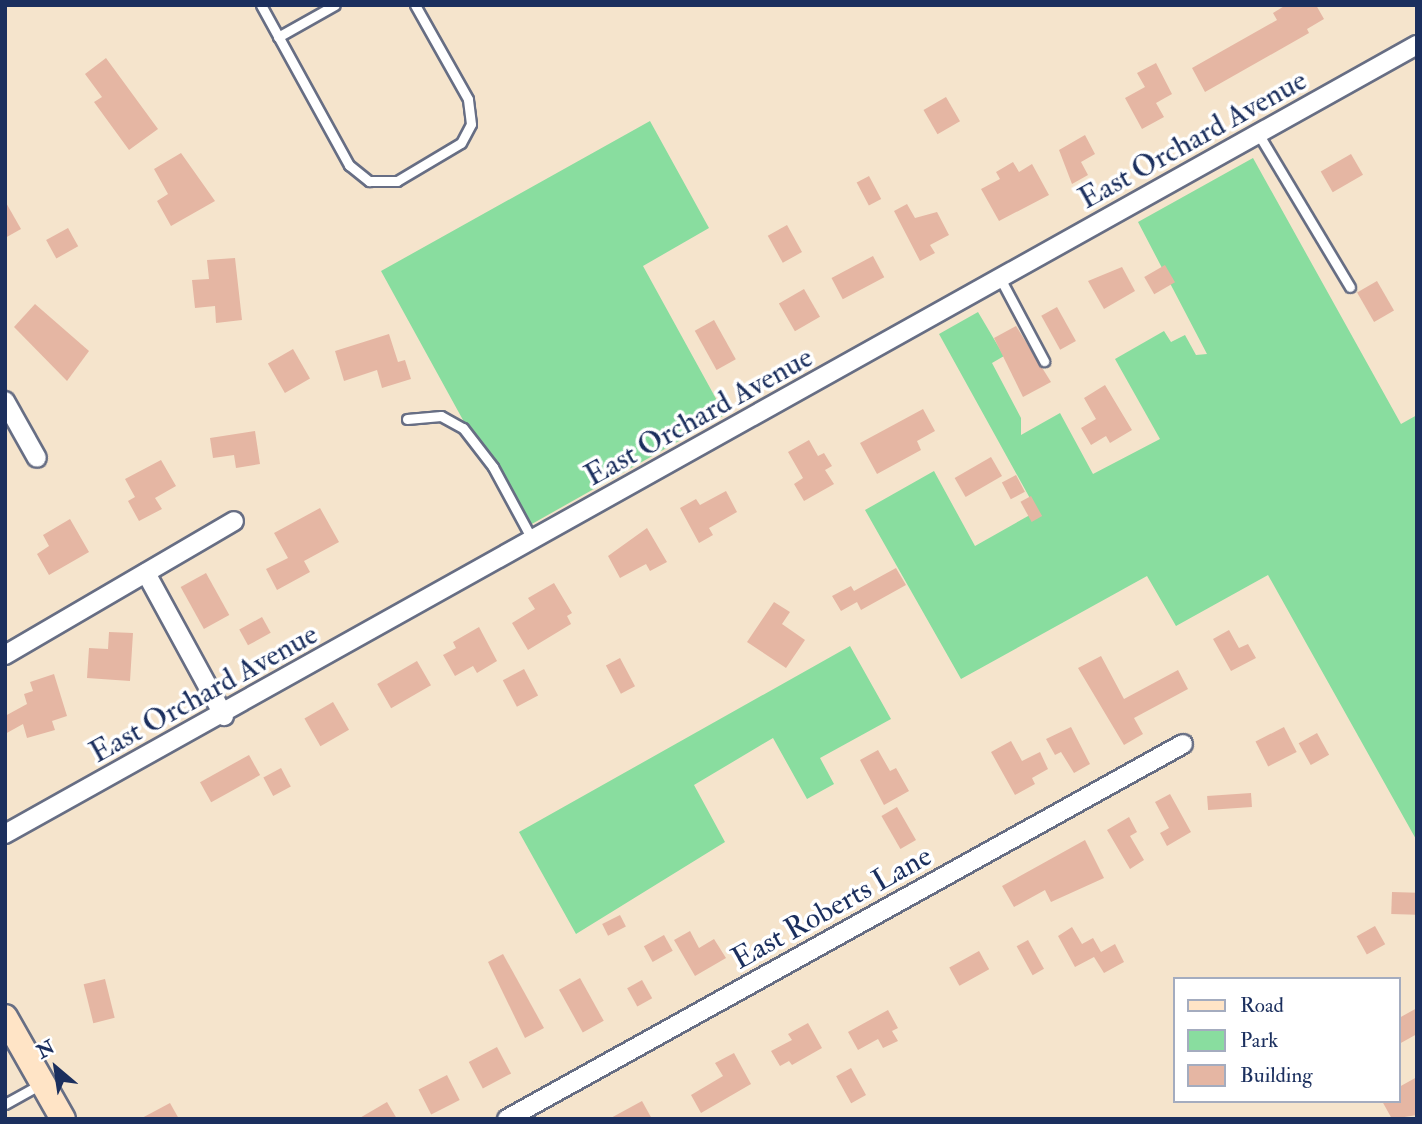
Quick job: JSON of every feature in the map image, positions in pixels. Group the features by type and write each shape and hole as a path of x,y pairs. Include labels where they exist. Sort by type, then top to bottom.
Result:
{"main road":[{"path":"5,1017 63,1119"}],"street":[{"name":"East Orchard Avenue","path":"5,834 223,716 1417,45"},
{"path":"5,401 37,458"},
{"path":"5,655 234,521"},
{"path":"146,573 223,716"},
{"name":"East Roberts Lane","path":"507,1119 1183,744"}],"lane":[{"path":"261,5 349,165 369,181 397,181 461,143 471,124 468,99 415,5"},
{"path":"278,37 335,5"},
{"path":"1259,135 1350,287"},
{"path":"1001,280 1044,361"},
{"path":"407,419 441,416 463,428 493,467 534,542"},
{"path":"5,1104 42,1083"}],"green space":[{"path":"650,121 709,228 643,266 725,415 523,529 381,271"},
{"path":"1253,158 1401,424 1417,415 1417,841 1268,575 1176,626 1147,576 961,679 865,510 934,471 975,546 1037,511 939,334 978,312 1004,356 992,363 1021,418 1021,435 1060,413 1093,474 1160,439 1115,359 1164,331 1171,342 1185,335 1196,355 1207,354 1138,222"},
{"path":"850,646 891,719 820,758 834,784 807,799 773,738 694,785 725,842 576,934 519,832"}],"building":[{"path":"1286,5 1316,5 1324,19 1307,29 1309,33 1205,92 1192,68 1277,20 1273,13"},
{"path":"106,58 158,129 129,150 94,102 102,97 85,74"},
{"path":"1156,63 1172,94 1156,103 1164,117 1142,129 1125,98 1145,87 1137,73"},
{"path":"946,97 960,121 937,134 923,110"},
{"path":"1085,135 1095,154 1081,162 1088,175 1072,184 1059,150"},
{"path":"181,153 215,201 171,226 157,201 168,194 154,169"},
{"path":"1351,154 1363,175 1333,192 1321,172"},
{"path":"1013,162 1019,172 1032,164 1049,195 999,221 981,189 1000,179 996,172"},
{"path":"869,176 881,199 869,206 857,183"},
{"path":"5,201 21,229 5,238"},
{"path":"907,204 915,218 937,212 949,235 930,245 935,253 920,261 894,211"},
{"path":"787,225 802,252 783,263 768,236"},
{"path":"68,228 78,246 56,258 46,240"},
{"path":"873,256 884,277 843,299 832,278"},
{"path":"235,258 242,320 216,323 215,306 195,308 192,280 209,279 207,260"},
{"path":"1165,265 1175,282 1154,294 1144,277"},
{"path":"1122,267 1135,291 1104,309 1088,281"},
{"path":"1377,281 1394,310 1374,322 1357,292"},
{"path":"804,289 820,317 795,331 779,304"},
{"path":"35,304 89,351 67,381 14,327"},
{"path":"1057,307 1076,341 1060,350 1041,316"},
{"path":"714,320 736,359 717,370 695,331"},
{"path":"1016,326 1051,382 1023,397 994,338"},
{"path":"389,334 398,362 405,360 411,379 382,388 377,370 344,381 335,351"},
{"path":"293,349 310,378 285,393 268,364"},
{"path":"1105,385 1132,430 1110,443 1106,436 1091,445 1081,428 1096,419 1084,398"},
{"path":"923,409 935,431 917,441 921,450 877,474 860,443"},
{"path":"255,431 260,464 236,468 234,455 213,458 210,438"},
{"path":"809,440 818,456 824,453 832,466 825,470 834,484 804,501 794,484 803,478 788,452"},
{"path":"991,457 1002,476 966,497 955,478"},
{"path":"161,460 176,486 155,498 162,509 139,521 128,501 135,497 125,479"},
{"path":"1016,475 1025,492 1011,499 1002,483"},
{"path":"726,491 737,512 709,528 713,535 699,543 680,508 696,499 700,505"},
{"path":"1031,496 1042,516 1032,522 1021,502"},
{"path":"320,508 339,542 304,561 310,572 277,590 266,569 288,558 274,533"},
{"path":"70,519 89,552 49,575 37,554 49,546 43,535"},
{"path":"647,528 667,562 650,571 646,564 620,578 608,556"},
{"path":"896,568 906,585 861,610 857,602 841,611 832,596 851,586 854,591"},
{"path":"206,573 229,615 204,629 181,587"},
{"path":"554,583 572,613 567,616 571,624 528,650 512,623 535,609 528,598"},
{"path":"774,602 790,612 782,624 805,640 786,668 747,642"},
{"path":"262,617 271,633 248,645 239,630"},
{"path":"479,627 497,661 477,673 473,666 455,676 443,655 456,648 453,642"},
{"path":"1229,630 1239,648 1248,644 1256,658 1231,671 1213,639"},
{"path":"109,632 133,633 130,681 87,678 89,648 108,649"},
{"path":"1101,656 1124,699 1178,670 1188,689 1134,718 1143,734 1124,745 1078,668"},
{"path":"620,658 635,686 621,694 606,666"},
{"path":"417,661 431,685 391,708 377,684"},
{"path":"524,669 538,695 517,707 503,680"},
{"path":"54,674 67,716 52,721 55,730 27,738 23,724 5,734 5,716 27,704 24,694 33,691 30,682"},
{"path":"333,702 349,730 320,746 304,718"},
{"path":"1071,727 1090,764 1074,773 1061,752 1055,755 1046,739"},
{"path":"1284,727 1297,752 1268,766 1255,742"},
{"path":"1317,733 1329,755 1311,765 1299,743"},
{"path":"1011,741 1022,761 1040,752 1048,769 1032,778 1035,784 1015,795 991,752"},
{"path":"878,750 890,771 896,768 909,791 884,805 860,760"},
{"path":"249,755 260,775 211,802 200,782"},
{"path":"281,768 291,787 273,796 263,777"},
{"path":"1251,793 1252,807 1208,810 1207,796"},
{"path":"1170,794 1191,832 1167,846 1160,833 1169,828 1155,802"},
{"path":"897,807 916,840 900,849 881,816"},
{"path":"1129,817 1137,832 1130,836 1144,860 1130,869 1107,830"},
{"path":"1085,840 1104,878 1051,902 1045,890 1014,907 1002,886"},
{"path":"1392,892 1417,893 1416,915 1391,914"},
{"path":"620,915 626,927 608,936 602,924"},
{"path":"1375,926 1385,944 1367,955 1357,936"},
{"path":"1072,927 1082,944 1093,938 1101,952 1115,944 1124,962 1104,973 1094,957 1075,967 1058,936"},
{"path":"690,931 699,948 714,939 726,958 695,976 674,940"},
{"path":"664,935 673,951 653,962 644,946"},
{"path":"1028,940 1044,969 1033,975 1017,946"},
{"path":"979,951 989,969 959,986 949,967"},
{"path":"503,954 544,1028 525,1038 488,962"},
{"path":"580,978 604,1021 583,1032 559,990"},
{"path":"105,979 115,1018 93,1023 84,984"},
{"path":"642,980 652,998 637,1007 627,988"},
{"path":"1417,1008 1417,1034 1401,1043 1401,1017"},
{"path":"888,1010 898,1028 892,1031 898,1041 883,1048 878,1039 858,1050 848,1032"},
{"path":"808,1023 822,1048 792,1065 789,1061 780,1066 771,1051 792,1040 788,1034"},
{"path":"497,1047 511,1073 483,1089 469,1062"},
{"path":"734,1053 751,1084 701,1113 691,1095 723,1076 715,1063"},
{"path":"851,1068 866,1095 851,1103 836,1076"},
{"path":"447,1075 460,1100 431,1114 418,1090"},
{"path":"1417,1077 1417,1115 1392,1119 1383,1103 1401,1103 1401,1086"},
{"path":"642,1101 652,1119 609,1119"},
{"path":"387,1102 397,1119 358,1119"},
{"path":"170,1103 179,1119 140,1119"}]}
